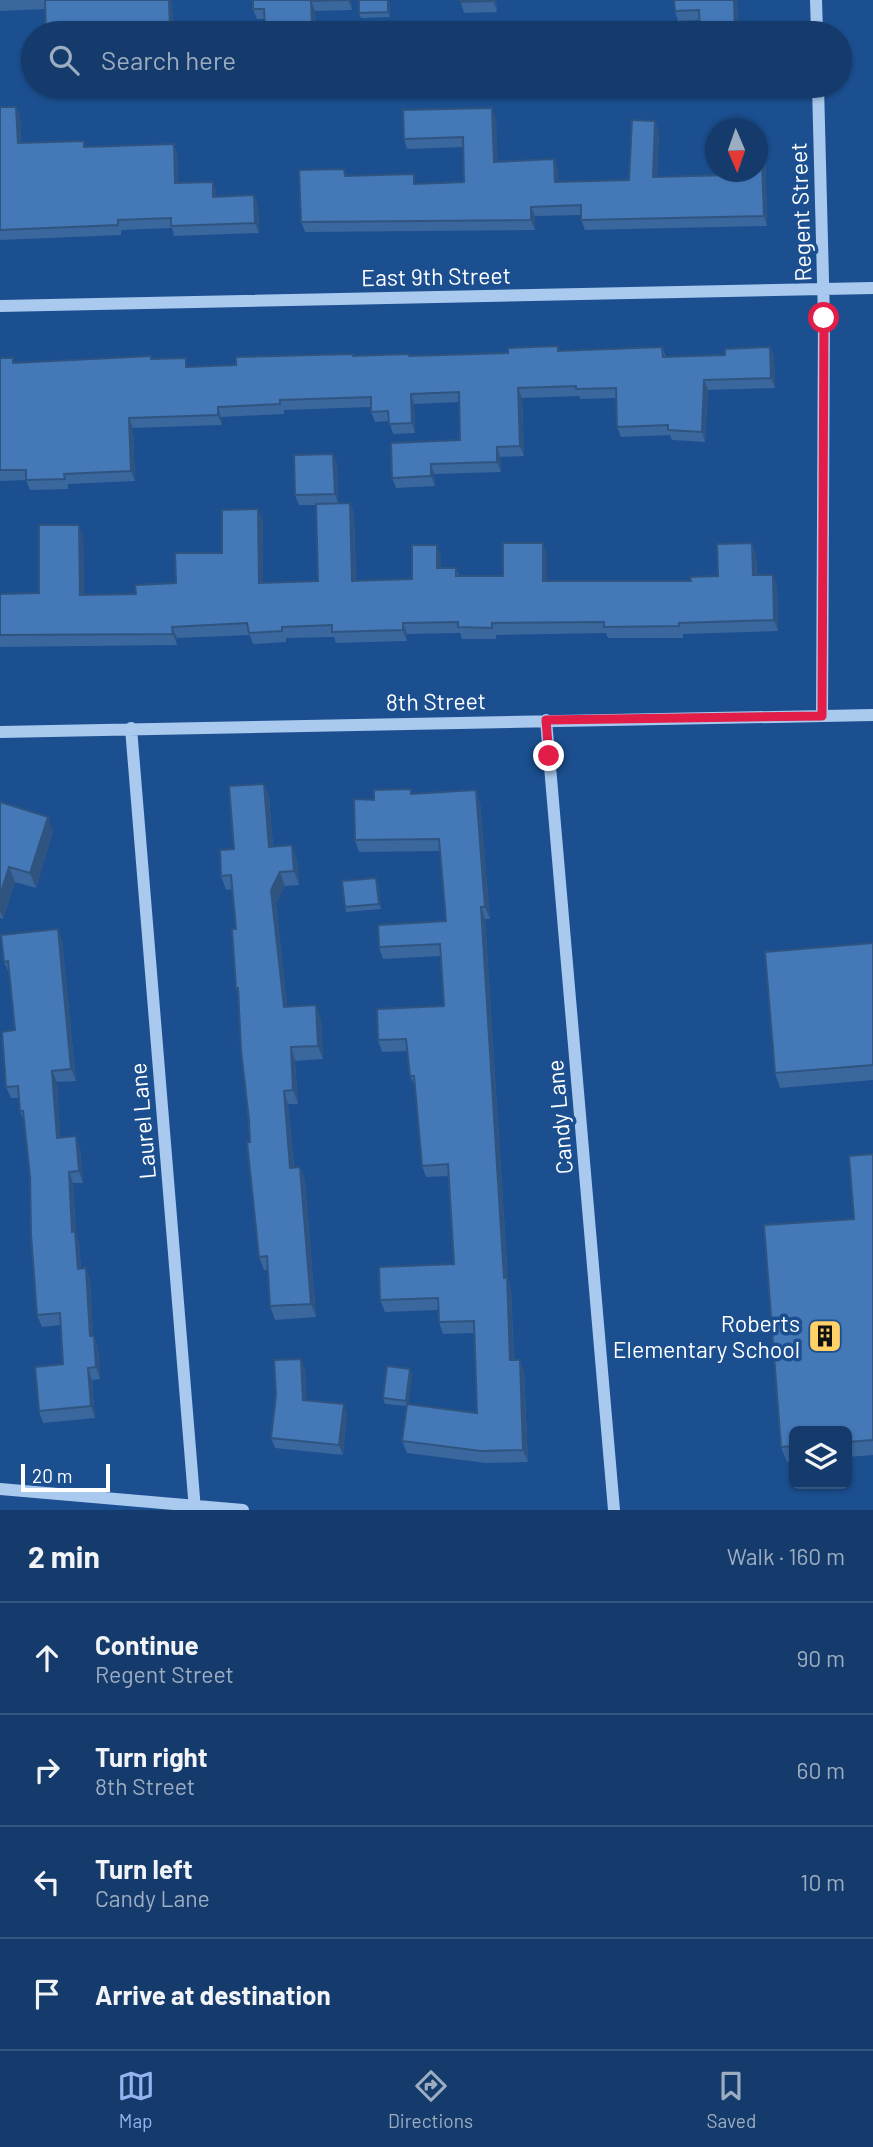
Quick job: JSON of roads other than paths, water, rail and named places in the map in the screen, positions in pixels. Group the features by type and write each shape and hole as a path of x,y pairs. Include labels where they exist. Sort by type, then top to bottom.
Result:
{"street":[{"path":"816,0 817,21"},
{"name":"Regent Street","path":"818,98 823,289 822,716"},
{"name":"East 9th Street","path":"0,306 873,288"},
{"name":"8th Street","path":"0,732 873,715"},
{"name":"Candy Lane","path":"546,720 614,1510"},
{"name":"Laurel Lane","path":"131,728 194,1508"},
{"path":"0,1489 194,1508 243,1510"}],"place":[{"name":"Roberts Elementary School","path":"825,1336"}]}
